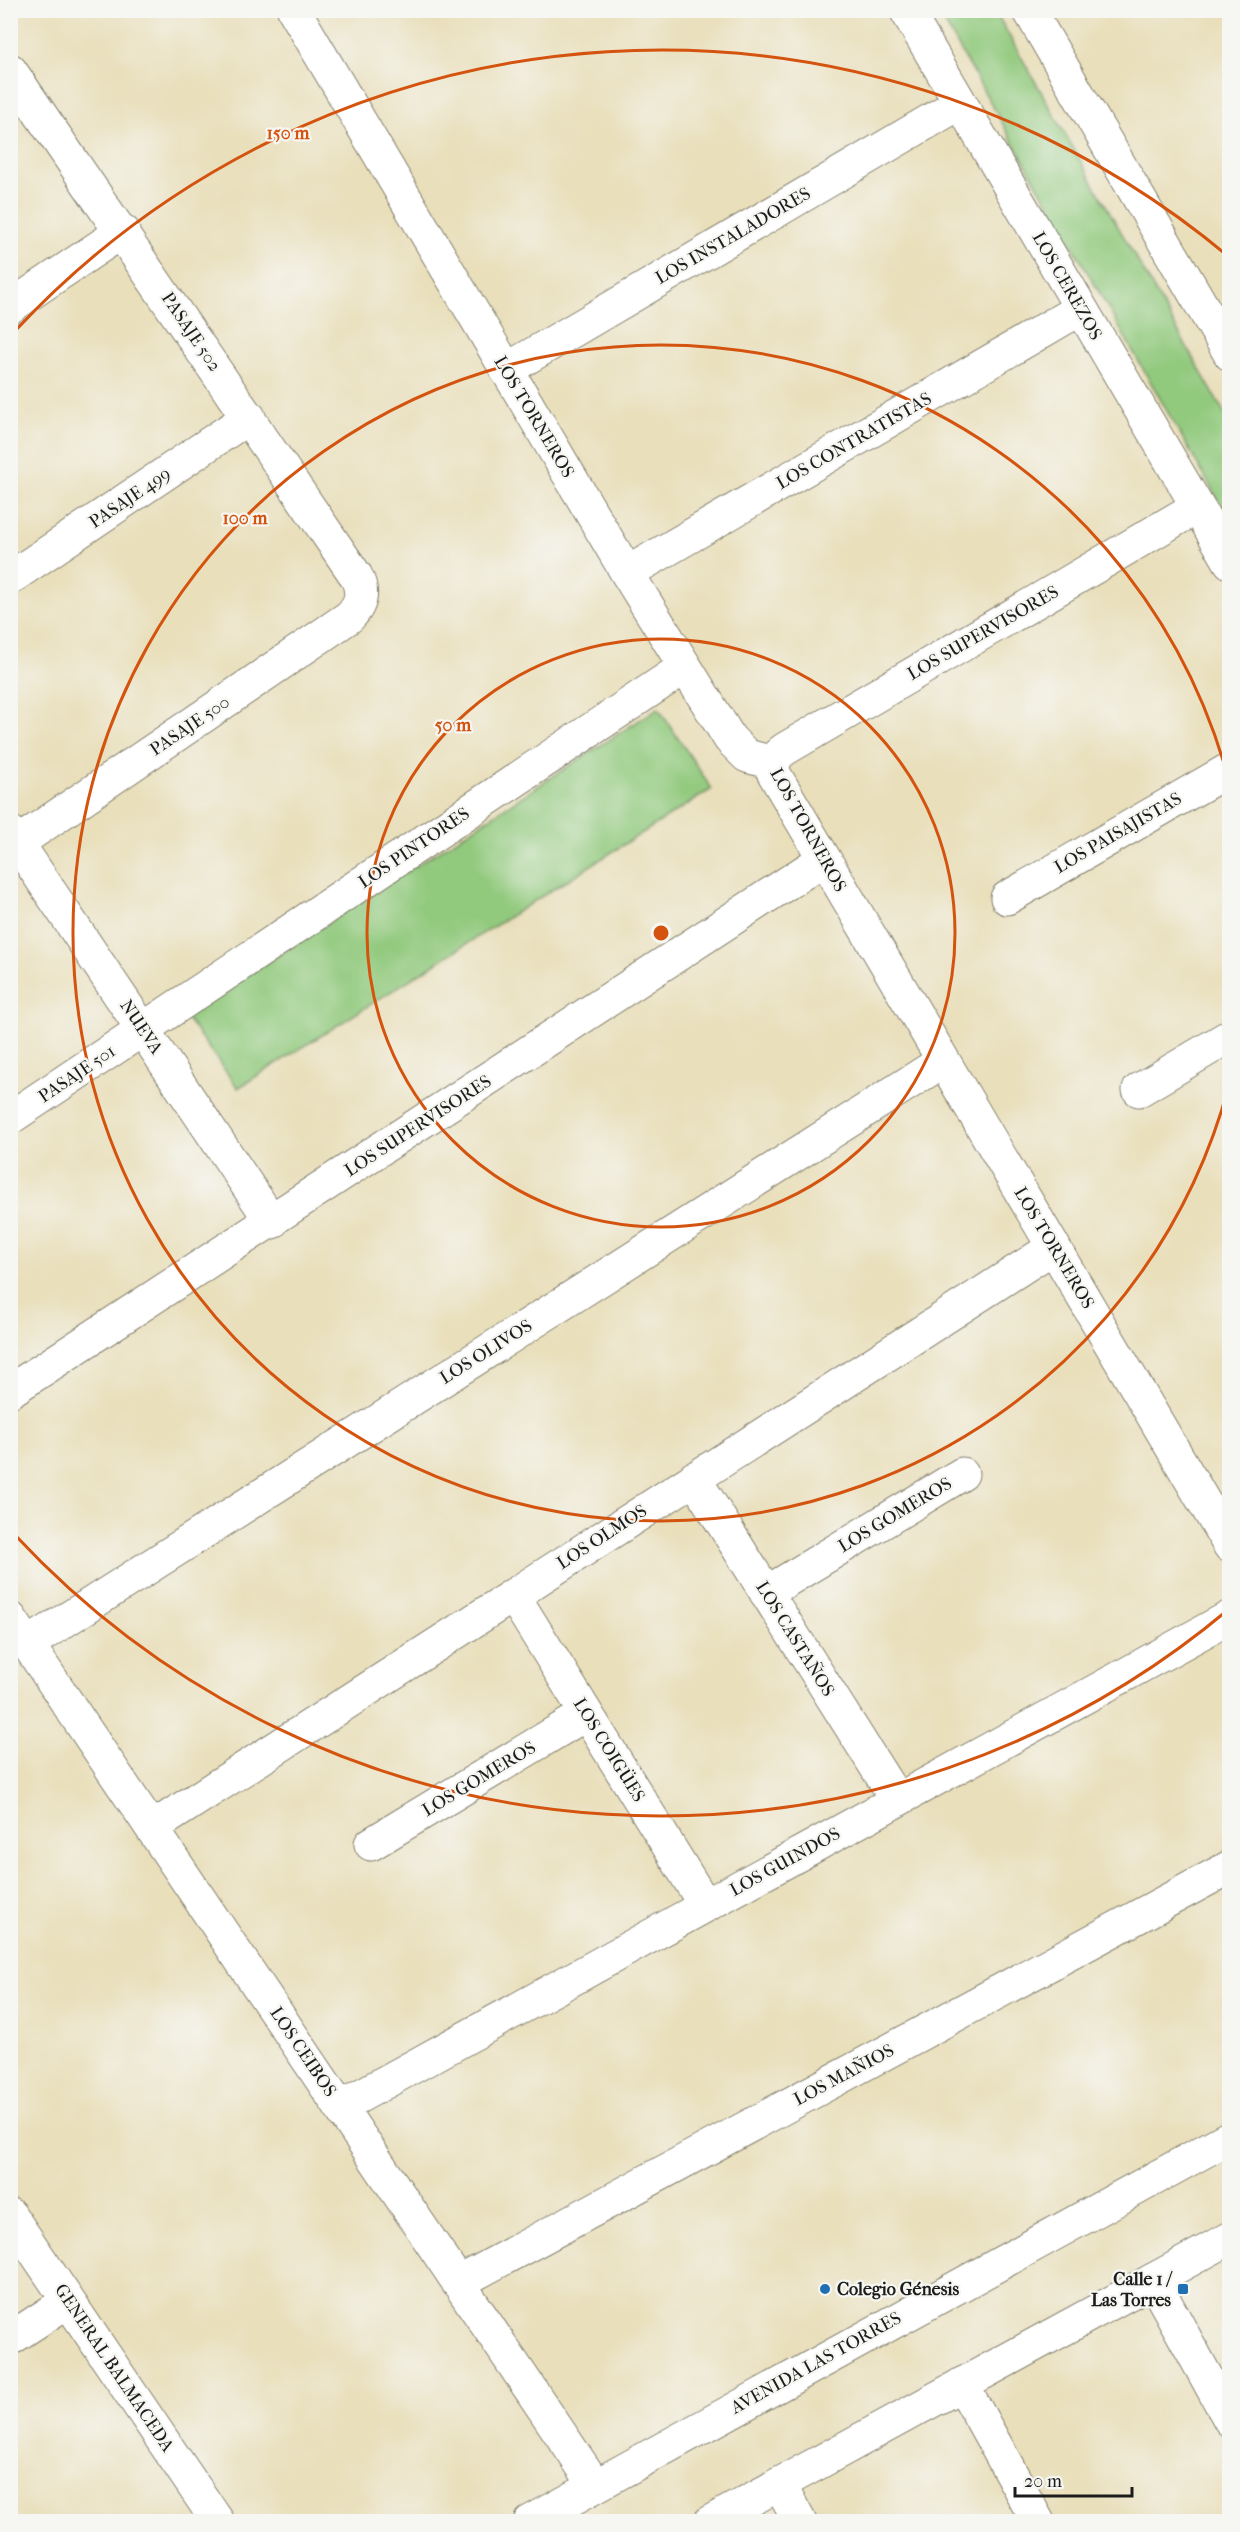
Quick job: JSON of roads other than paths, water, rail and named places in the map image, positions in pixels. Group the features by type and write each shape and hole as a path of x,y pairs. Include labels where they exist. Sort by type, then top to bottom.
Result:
{"street":[{"name":"LOS TORNEROS","path":"294,10 506,370 685,667 737,748 753,759 773,763 776,780 1230,1546"},
{"name":"LOS CEREZOS","path":"906,10 1230,562"},
{"path":"1029,10 1230,354"},
{"name":"PASAJE 502","path":"10,70 123,231 356,576 361,586 362,598"},
{"name":"LOS INSTALADORES","path":"506,370 960,103"},
{"path":"10,307 123,231"},
{"name":"LOS CONTRATISTAS","path":"627,573 1080,309"},
{"name":"PASAJE 499","path":"10,578 249,417"},
{"name":"LOS SUPERVISORES","path":"773,763 778,754 785,749 1197,507"},
{"name":"PASAJE 500","path":"13,841 350,617 358,609 362,598"},
{"name":"LOS PINTORES","path":"143,1029 685,667"},
{"name":"LOS PAISAJISTAS","path":"1007,898 1230,769"},
{"name":"NUEVA","path":"13,841 143,1029 272,1222"},
{"name":"LOS SUPERVISORES","path":"10,1391 272,1222 824,859"},
{"name":"PASAJE 501","path":"10,1118 143,1029"},
{"path":"1139,1090 1230,1036"},
{"name":"LOS OLIVOS","path":"19,1631 943,1061"},
{"name":"LOS OLMOS","path":"152,1828 1054,1247"},
{"name":"LOS GOMEROS","path":"766,1593 962,1474"},
{"name":"LOS CASTAÑOS","path":"694,1478 897,1800"},
{"name":"LOS COIGÜES","path":"513,1595 705,1905"},
{"name":"LOS GUINDOS","path":"340,2107 1230,1617"},
{"name":"LOS CEIBOS","path":"19,1631 595,2486"},
{"name":"LOS GOMEROS","path":"371,1844 586,1714"},
{"name":"LOS MAÑIOS","path":"458,2283 1230,1867"},
{"name":"AVENIDA LAS TORRES","path":"530,2522 1230,2137"},
{"name":"GENERAL BALMACEDA","path":"10,2216 218,2522"},
{"path":"710,2522 1230,2238"},
{"path":"1153,2280 1230,2420"},
{"path":"10,2339 68,2301"},
{"path":"962,2384 1038,2522"},
{"path":"779,2484 800,2522"}],"place":[{"name":"Colegio Génesis","path":"825,2289"},
{"name":"Calle 1 / Las Torres","path":"1183,2289"}]}
